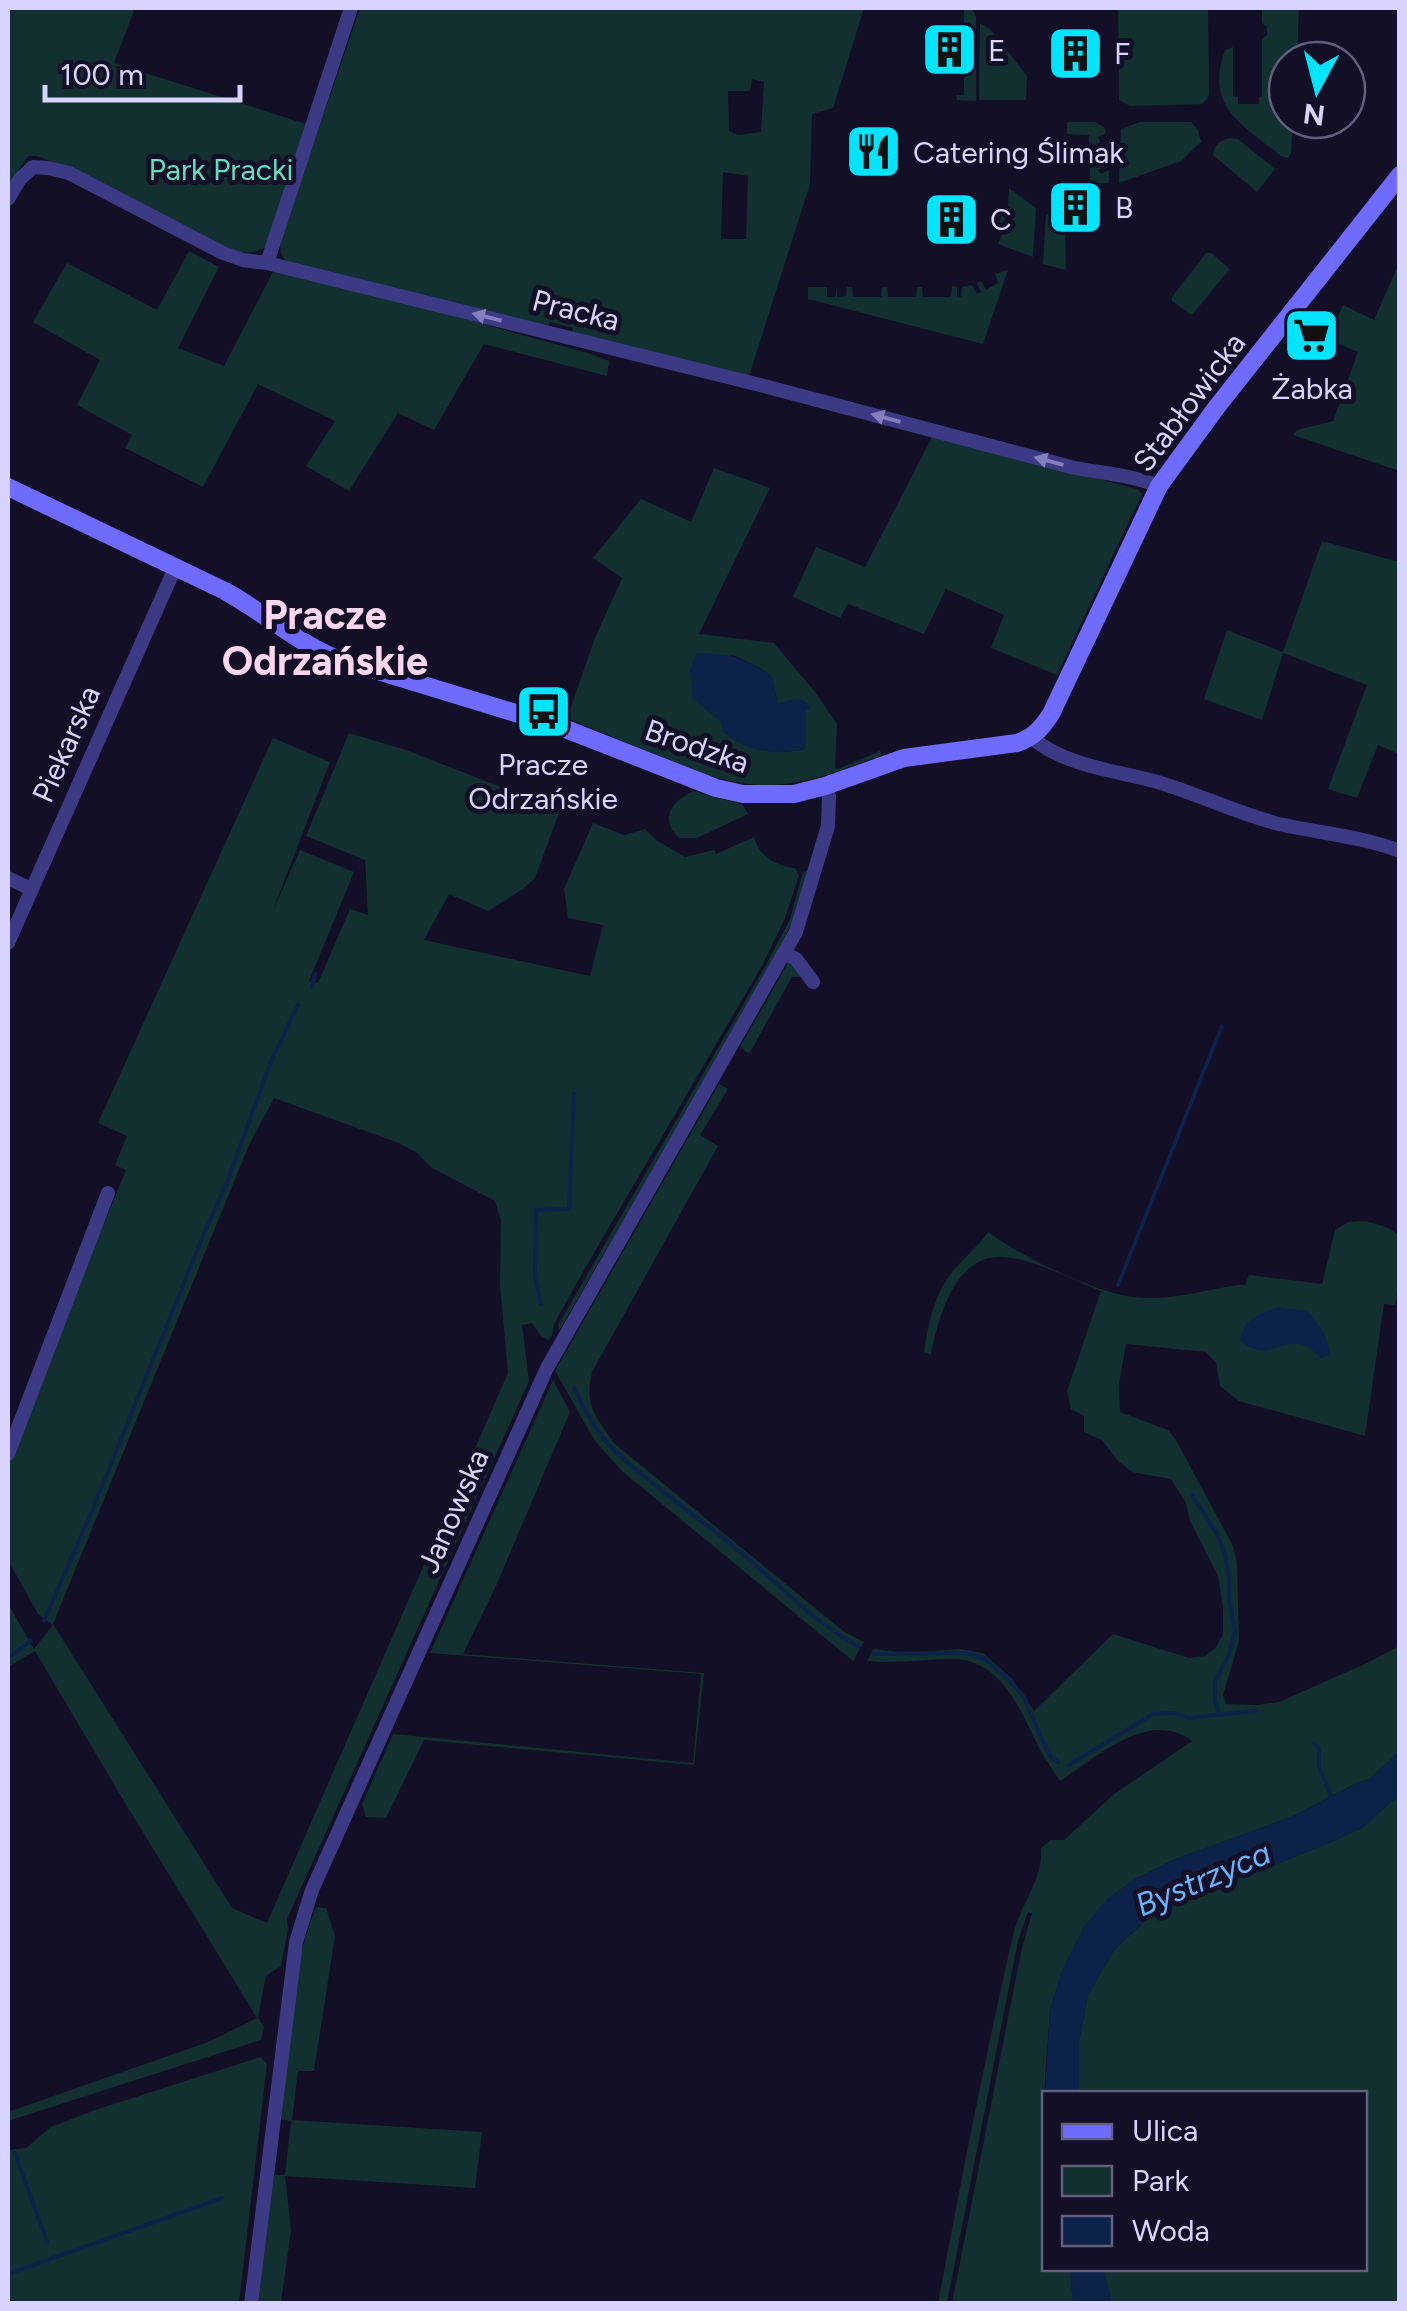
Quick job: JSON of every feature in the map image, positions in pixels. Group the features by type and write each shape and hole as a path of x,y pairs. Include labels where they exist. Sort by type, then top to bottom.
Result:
{"street":[{"path":"267,263 347,9"},
{"name":"Pracka","path":"8,199 33,167 69,173 242,260 615,348 1071,467 1140,478 1159,486"},
{"name":"Stabłowicka","path":"1032,738 1051,714 1159,486 1400,175"},
{"name":"Brodzka","path":"8,487 252,606 306,644 335,658 602,741 716,788 743,794 794,794 904,758 1018,744 1032,738"},
{"name":"Piekarska","path":"8,943 175,568"},
{"path":"1032,738 1048,751 1075,761 1155,782 1276,823 1353,837 1400,851"},
{"name":"Janowska","path":"251,2304 296,1942 312,1890 547,1368 796,932 828,826 825,786"},
{"path":"8,878 31,889"},
{"path":"784,953 796,959 813,982"},
{"path":"8,1454 108,1194"}],"green space":[{"name":"Park Pracki","path":"8,8 135,8 114,63 306,124 267,246 252,252 235,251 74,170 37,156 28,156 8,186"},
{"path":"360,8 864,8 833,108 812,114 810,184 749,376 572,332 573,328 550,322 548,326 287,262 281,250 282,236","holes":["752,79 764,82 761,132 738,135 729,131 728,91 750,91","723,172 748,176 746,239 721,239"]},
{"path":"964,8 971,8 976,16 976,101 957,100 956,95 964,95"},
{"path":"1118,8 1208,8 1209,94 1202,104 1130,106 1119,100"},
{"path":"1262,8 1299,8 1298,40 1267,40 1267,140 1292,140 1288,158 1241,124 1223,100 1220,86 1225,50 1233,47 1233,96 1238,97 1238,104 1259,104 1262,39 1267,35 1267,27 1262,23"},
{"path":"980,23 991,30 1027,76 1026,100 979,100"},
{"path":"1067,122 1095,122 1104,127 1106,133 1098,137 1098,144 1101,148 1109,143 1109,150 1098,157 1101,161 1109,156 1109,163 1098,170 1101,174 1109,170 1109,183 1090,183 1089,135 1067,134"},
{"path":"1140,122 1191,122 1201,142 1181,161 1119,183 1121,129"},
{"path":"1238,139 1275,169 1257,192 1213,155 1219,143"},
{"path":"1009,188 1036,208 1033,257 998,244 1003,230 999,222 1008,205"},
{"path":"1046,214 1060,215 1061,224 1065,224 1066,270 1043,264"},
{"path":"189,251 219,267 178,348 224,366 274,270 588,353 609,361 607,376 484,344 434,430 398,413 349,491 306,466 335,421 258,384 203,487 125,448 132,435 77,405 100,360 33,322 67,263 157,310"},
{"path":"1206,253 1229,270 1192,315 1172,297"},
{"path":"1399,263 1400,471 1293,435 1297,430 1333,421 1358,352 1327,339 1343,305 1374,320"},
{"path":"1008,270 983,344 808,299 808,287 827,287 827,297 835,297 837,287 837,297 846,296 847,287 852,287 853,297 881,297 882,287 887,287 888,297 916,297 917,287 922,287 923,297 951,297 952,286 957,287 957,296 961,297 962,287 972,285 977,294 981,292 977,283 981,281 986,290 998,283 995,274"},
{"path":"933,435 1137,489 1142,494 1057,675 991,648 1004,615 946,589 924,634 848,604 840,618 793,597 816,547 865,567"},
{"path":"714,468 770,488 699,634 774,643 837,724 835,768 880,751 882,755 811,779 746,784 695,771 567,718 595,638 622,578 593,558 641,499 691,522","holes":["731,654 772,677 778,704 810,708 806,710 805,749 762,750 722,731"]},
{"path":"1322,541 1399,562 1399,754 1378,745 1357,798 1328,789 1367,685 1283,653 1262,720 1204,699 1227,630 1283,652"},
{"path":"349,733 406,750 560,810 535,878 488,911 449,894 424,940 590,976 603,925 568,918 564,889 593,823 624,835 645,829 685,857 714,850 716,854 754,837 769,859 795,868 799,875 785,918 763,964 584,1270 554,1324 552,1336 548,1340 540,1335 532,1323 522,1325 529,1381 287,1919 281,1966 265,1980 258,2018 264,2027 261,2040 8,2121 8,2112 208,2042 257,2018 35,1651 8,1667 8,1604 34,1649 53,1625 38,1614 8,1560 8,1458 126,1170 115,1165 127,1136 98,1123 273,738 330,762 273,910 300,850 354,872 309,981 318,983 350,909 368,915 365,860 306,836","holes":["274,1098 399,1143 432,1168 495,1201 501,1221 500,1285 508,1373 267,1923 232,1908 53,1624 249,1145"]},
{"path":"693,791 743,805 748,814 697,838 679,838 670,824 670,811"},
{"path":"807,870 793,921 770,967 559,1331 558,1325 766,965 790,919 803,872"},
{"path":"788,963 797,965 805,977 792,977 749,1054 740,1047"},
{"path":"719,1084 728,1089 700,1135 718,1146 592,1372 591,1403 615,1444 843,1631 864,1642 853,1661 622,1471 595,1441 555,1371"},
{"path":"1366,1221 1399,1235 1400,1276 1395,1305 1384,1304 1365,1436 1239,1401 1220,1386 1216,1363 1206,1352 1126,1344 1119,1384 1120,1412 1168,1430 1233,1546 1239,1641 1223,1695 1226,1704 1279,1702 1399,1646 1399,1752 1369,1779 1291,1817 1173,1860 1135,1879 1084,1927 1062,1971 1050,2010 1042,2091 1042,2271 1070,2271 1073,2303 952,2303 1032,1913 1028,1912 1018,1941 947,2303 938,2303 1013,1935 1039,1870 1041,1848 1051,1840 1064,1840 1113,1795 1192,1741 1175,1732 1141,1733 1107,1749 1060,1781 1007,1690 984,1668 953,1659 867,1661 873,1649 907,1653 960,1649 983,1653 1012,1679 1034,1711 1113,1634 1189,1658 1205,1656 1223,1634 1223,1607 1218,1576 1190,1521 1186,1503 1171,1479 1132,1472 1102,1440 1084,1432 1084,1416 1071,1409 1067,1391 1101,1291 1022,1260 982,1260 959,1279 950,1293 931,1354 924,1353 935,1303 950,1275 988,1232 1041,1264 1085,1283 1126,1296 1156,1298 1245,1285 1249,1275 1322,1284 1335,1230 1348,1222"},
{"path":"553,1380 570,1412 463,1654 704,1673 694,1765 424,1740 386,1818 366,1817 362,1804 393,1734 693,1763 701,1674 430,1653"},
{"path":"1399,1798 1399,2303 1112,2303 1104,2271 1367,2271 1367,2091 1079,2091 1079,2041 1088,1995 1114,1950 1158,1909 1362,1828"},
{"path":"316,1907 326,1908 335,1936 314,2071 298,2071 292,2120 482,2132 475,2188 285,2176 291,2230 281,2303 258,2304 274,2175 285,2175 291,2121 280,2119 291,2011 300,1958"},
{"path":"261,2057 267,2064 239,2303 8,2303 8,2150 26,2148 51,2127 95,2110"}],"water":[{"path":"697,653 728,656 754,665 772,677 778,704 796,700 808,704 811,708 806,710 806,749 761,750 741,744 722,731 721,722 693,699 690,669"},
{"path":"1276,1307 1307,1311 1322,1331 1330,1355 1322,1358 1308,1347 1294,1344 1259,1350 1240,1341 1248,1323"},
{"name":"Bystrzyca","path":"1399,1752 1399,1798 1362,1828 1157,1909 1114,1950 1088,1995 1079,2041 1079,2091 1045,2091 1050,2010 1062,1971 1084,1927 1107,1899 1173,1860 1291,1817 1369,1779"},
{"path":"1070,2271 1104,2271 1112,2303 1073,2303"}],"waterway":[{"path":"312,987 315,974"},
{"path":"44,1621 228,1180 270,1064 298,1005"},
{"path":"1118,1285 1222,1026"},
{"path":"541,1304 535,1276 536,1210 569,1209 574,1094"},
{"path":"574,1388 597,1430 622,1458 737,1549 815,1618 859,1647"},
{"path":"1192,1495 1217,1534 1229,1578 1235,1631 1229,1655 1215,1681 1219,1714"},
{"path":"8,1658 31,1641"},
{"path":"873,1654 966,1653 985,1659 1024,1697 1043,1742 1058,1762"},
{"path":"1069,1765 1153,1714 1174,1713 1189,1718 1255,1711"},
{"path":"1314,1743 1332,1799"},
{"path":"15,2153 47,2242"},
{"path":"8,2274 222,2198"}],"place":[{"name":"E","path":"949,50"},
{"name":"F","path":"1075,53"},
{"name":"Catering Ślimak","path":"874,152"},
{"name":"B","path":"1076,207"},
{"name":"C","path":"951,219"},
{"name":"Żabka","path":"1312,335"},
{"name":"Pracze Odrzańskie","path":"543,712"}],"district":[{"name":"Pracze Odrzańskie","path":"325,638"}]}
